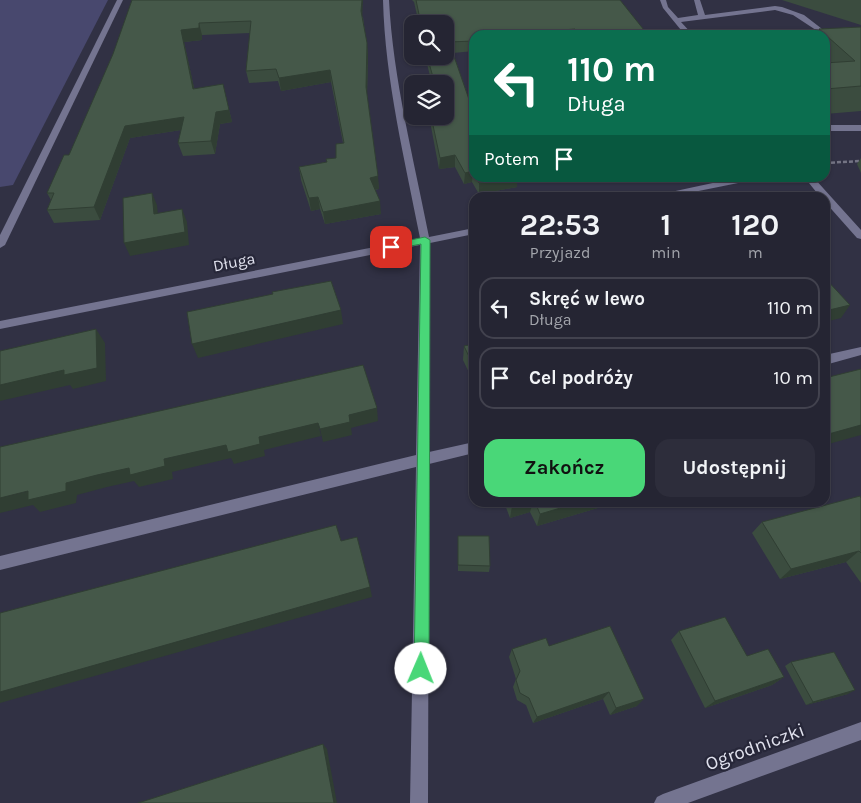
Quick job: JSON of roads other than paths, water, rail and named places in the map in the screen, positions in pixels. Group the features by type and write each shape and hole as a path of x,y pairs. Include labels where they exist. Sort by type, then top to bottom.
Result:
{"street":[{"path":"0,245 120,0"},
{"path":"386,0 387,27 394,76 425,240 420,803"},
{"path":"663,0 665,7 684,30"},
{"path":"697,0 702,17"},
{"path":"677,20 781,8 797,12 820,30"},
{"path":"830,33 861,28"},
{"path":"830,128 860,130"},
{"path":"677,192 728,182"},
{"path":"813,182 822,192"},
{"path":"830,201 861,236"},
{"name":"Długa","path":"0,325 469,232"},
{"path":"830,359 861,351"},
{"path":"0,563 469,447"},
{"name":"Ogrodniczki","path":"663,803 861,731"}]}
